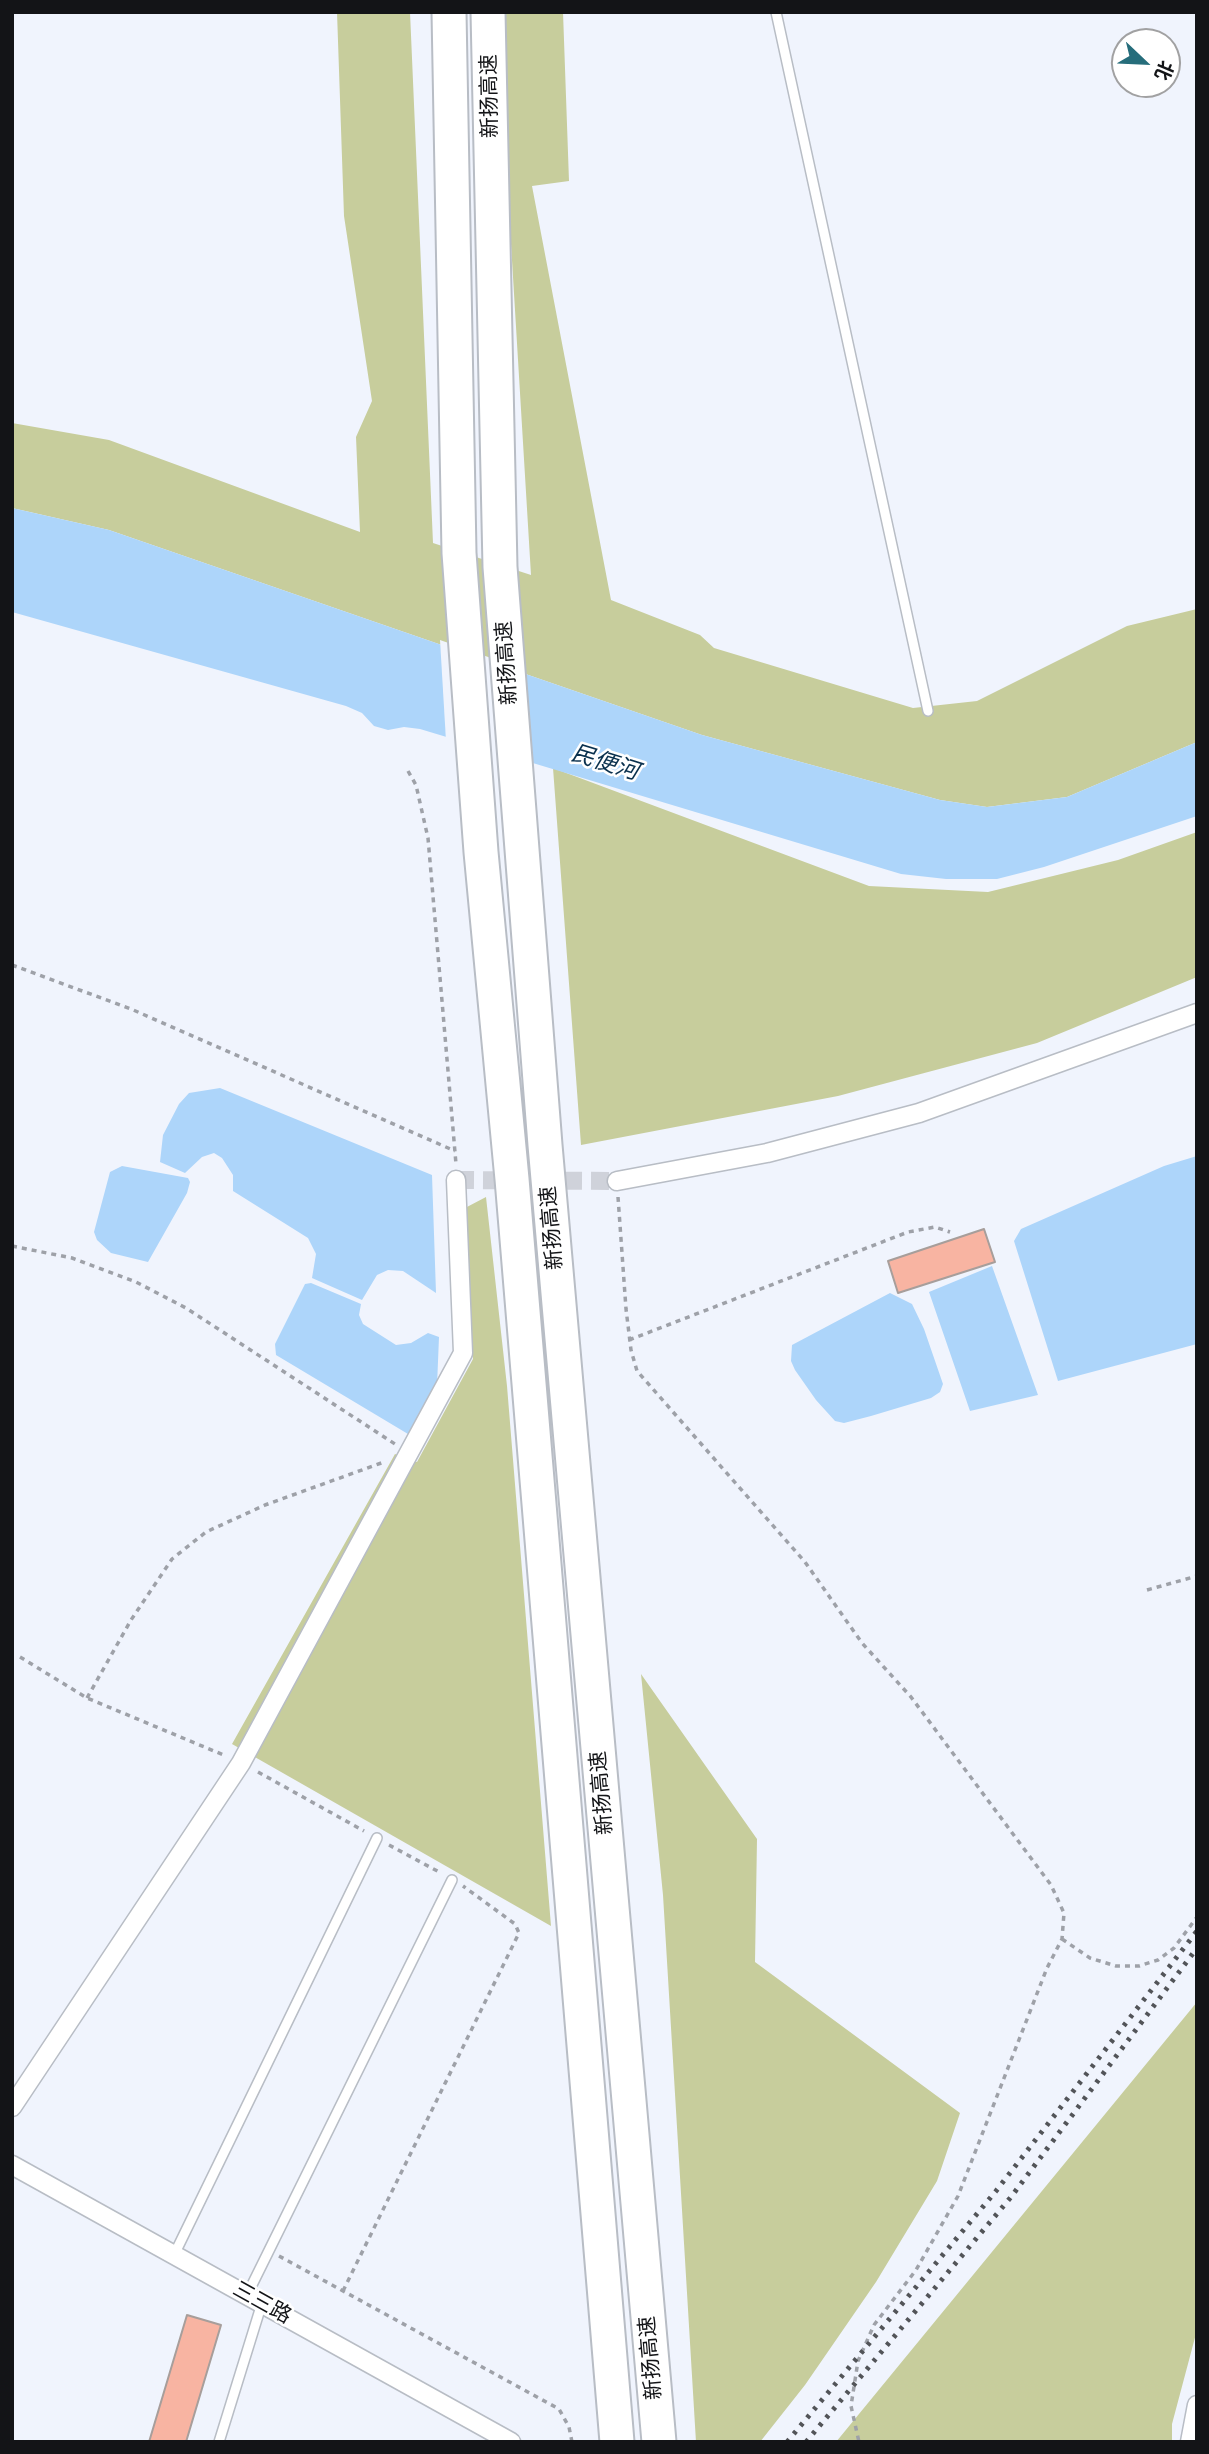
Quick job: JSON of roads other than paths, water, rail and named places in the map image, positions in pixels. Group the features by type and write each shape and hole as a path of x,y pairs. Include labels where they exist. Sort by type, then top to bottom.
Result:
{"highway":[{"name":"新扬高速","path":"449,12 459,553 481,852 515,1207 617,2442"},
{"name":"新扬高速","path":"488,12 500,567 521,859 659,2442"}],"street":[{"path":"617,1181 767,1153 919,1113 1197,1013"},
{"path":"12,2107 241,1763 463,1353 456,1180"},
{"name":"三三路","path":"12,2165 511,2442"},
{"path":"1190,2442 1197,2405"}],"lane":[{"path":"776,12 928,711"},
{"path":"174,2255 377,1838"},
{"path":"219,2442 255,2299 270,2251 452,1880"}],"water":[{"name":"民便河","path":"12,508 109,530 702,735 940,800 987,807 1067,797 1197,742 1197,816 1044,867 997,879 946,879 901,874 420,729 404,727 388,730 374,726 362,713 346,706 12,612"},
{"path":"220,1088 432,1175 436,1293 403,1271 388,1270 377,1275 362,1300 312,1278 316,1254 308,1238 233,1191 233,1175 222,1158 214,1153 202,1157 185,1173 160,1162 163,1135 179,1104 189,1093"},
{"path":"1197,1156 1197,1344 1058,1381 1014,1241 1021,1229 1164,1166"},
{"path":"122,1166 188,1178 190,1182 187,1193 148,1262 111,1253 97,1240 94,1232 110,1172"},
{"path":"992,1266 1038,1395 970,1411 929,1292"},
{"path":"311,1283 361,1304 359,1315 363,1324 396,1345 411,1343 428,1333 439,1337 437,1386 414,1429 408,1434 276,1355 275,1344 305,1284"},
{"path":"890,1293 912,1304 924,1329 943,1384 940,1392 931,1398 871,1416 844,1423 835,1421 795,1370 791,1361 792,1345"}],"tunnel":[{"path":"456,1180 617,1181"}],"railway":[{"path":"787,2442 996,2191 1197,1931"},
{"path":"806,2442 1011,2197 1197,1948"}]}
